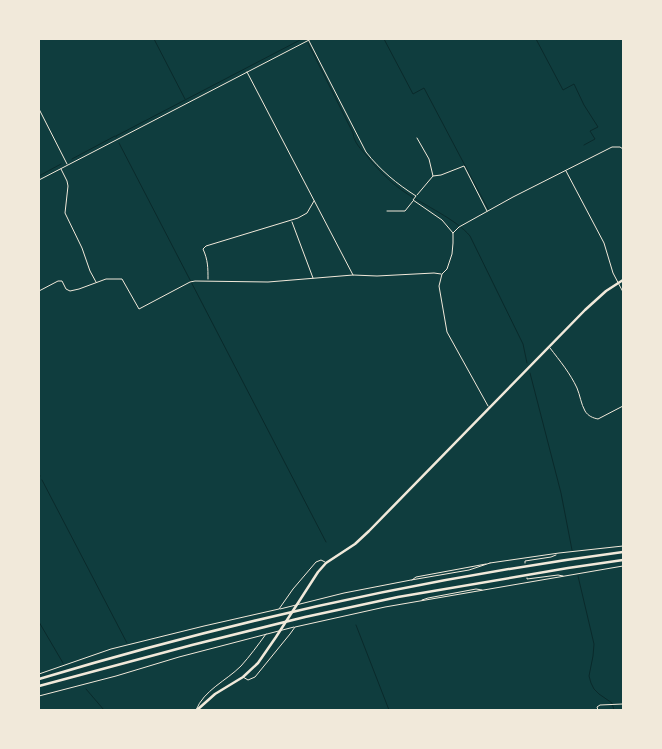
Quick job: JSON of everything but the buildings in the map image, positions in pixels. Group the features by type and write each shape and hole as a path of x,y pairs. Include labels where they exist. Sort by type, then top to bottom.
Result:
{"main road":[{"path":"196,710 215,694 243,677 258,663 301,599 312,579 326,563 370,531 585,310 606,291 623,280"},
{"path":"39,680 190,638 312,608 487,573 623,552"},
{"path":"39,686 183,647 313,615 398,597 623,560"}],"street":[{"path":"39,180 309,39 366,152 378,167 416,197"},
{"path":"247,72 353,275"},
{"path":"39,109 67,165"},
{"path":"418,138 429,159 432,176"},
{"path":"453,233 462,225 521,193 612,147 623,148"},
{"path":"387,211 404,211 432,176 441,175 464,166 488,212"},
{"path":"61,168 68,186 65,213 96,283"},
{"path":"566,171 604,243 613,273 623,292"},
{"path":"208,281 207,259 203,249 206,246 292,221 307,214 314,200"},
{"path":"413,200 442,220 453,233 452,254 447,269 442,274 439,286 447,332 490,408"},
{"path":"292,221 313,278"},
{"path":"39,291 58,281 62,282 66,289 70,291 79,290 108,278 122,279 139,309 192,281 268,282 353,275 377,276 434,272 442,274"},
{"path":"549,348 572,377 585,411 589,416 598,419 623,406"},
{"path":"411,580 416,577 490,563 623,546"},
{"path":"525,563 524,561 551,557 559,553"},
{"path":"279,609 316,562 321,560 326,563"},
{"path":"39,674 111,649 204,626 344,593 469,570 490,563"},
{"path":"39,696 295,627 420,601 623,566"},
{"path":"527,578 558,574 564,577"},
{"path":"420,601 450,593 476,589 482,590"},
{"path":"243,677 248,680 254,678 295,627"},
{"path":"196,710 206,694 241,666 267,634"},
{"path":"598,710 597,707 600,705 623,704"}],"waterway":[{"path":"154,39 185,99"},
{"path":"384,39 413,94 424,88 488,209"},
{"path":"536,39 563,90 574,84 584,105 598,127 590,131 595,139 584,145"},
{"path":"116,137 300,40"},
{"path":"308,43 360,148 395,185 449,219 470,236 523,344 527,363"},
{"path":"72,159 115,136"},
{"path":"119,143 326,542"},
{"path":"39,176 61,164"},
{"path":"530,373 561,493 572,550"},
{"path":"42,480 127,643"},
{"path":"578,576 594,644 589,676 594,689 612,703 614,710"},
{"path":"39,622 63,663"},
{"path":"356,625 389,710"},
{"path":"86,689 104,710"}]}
